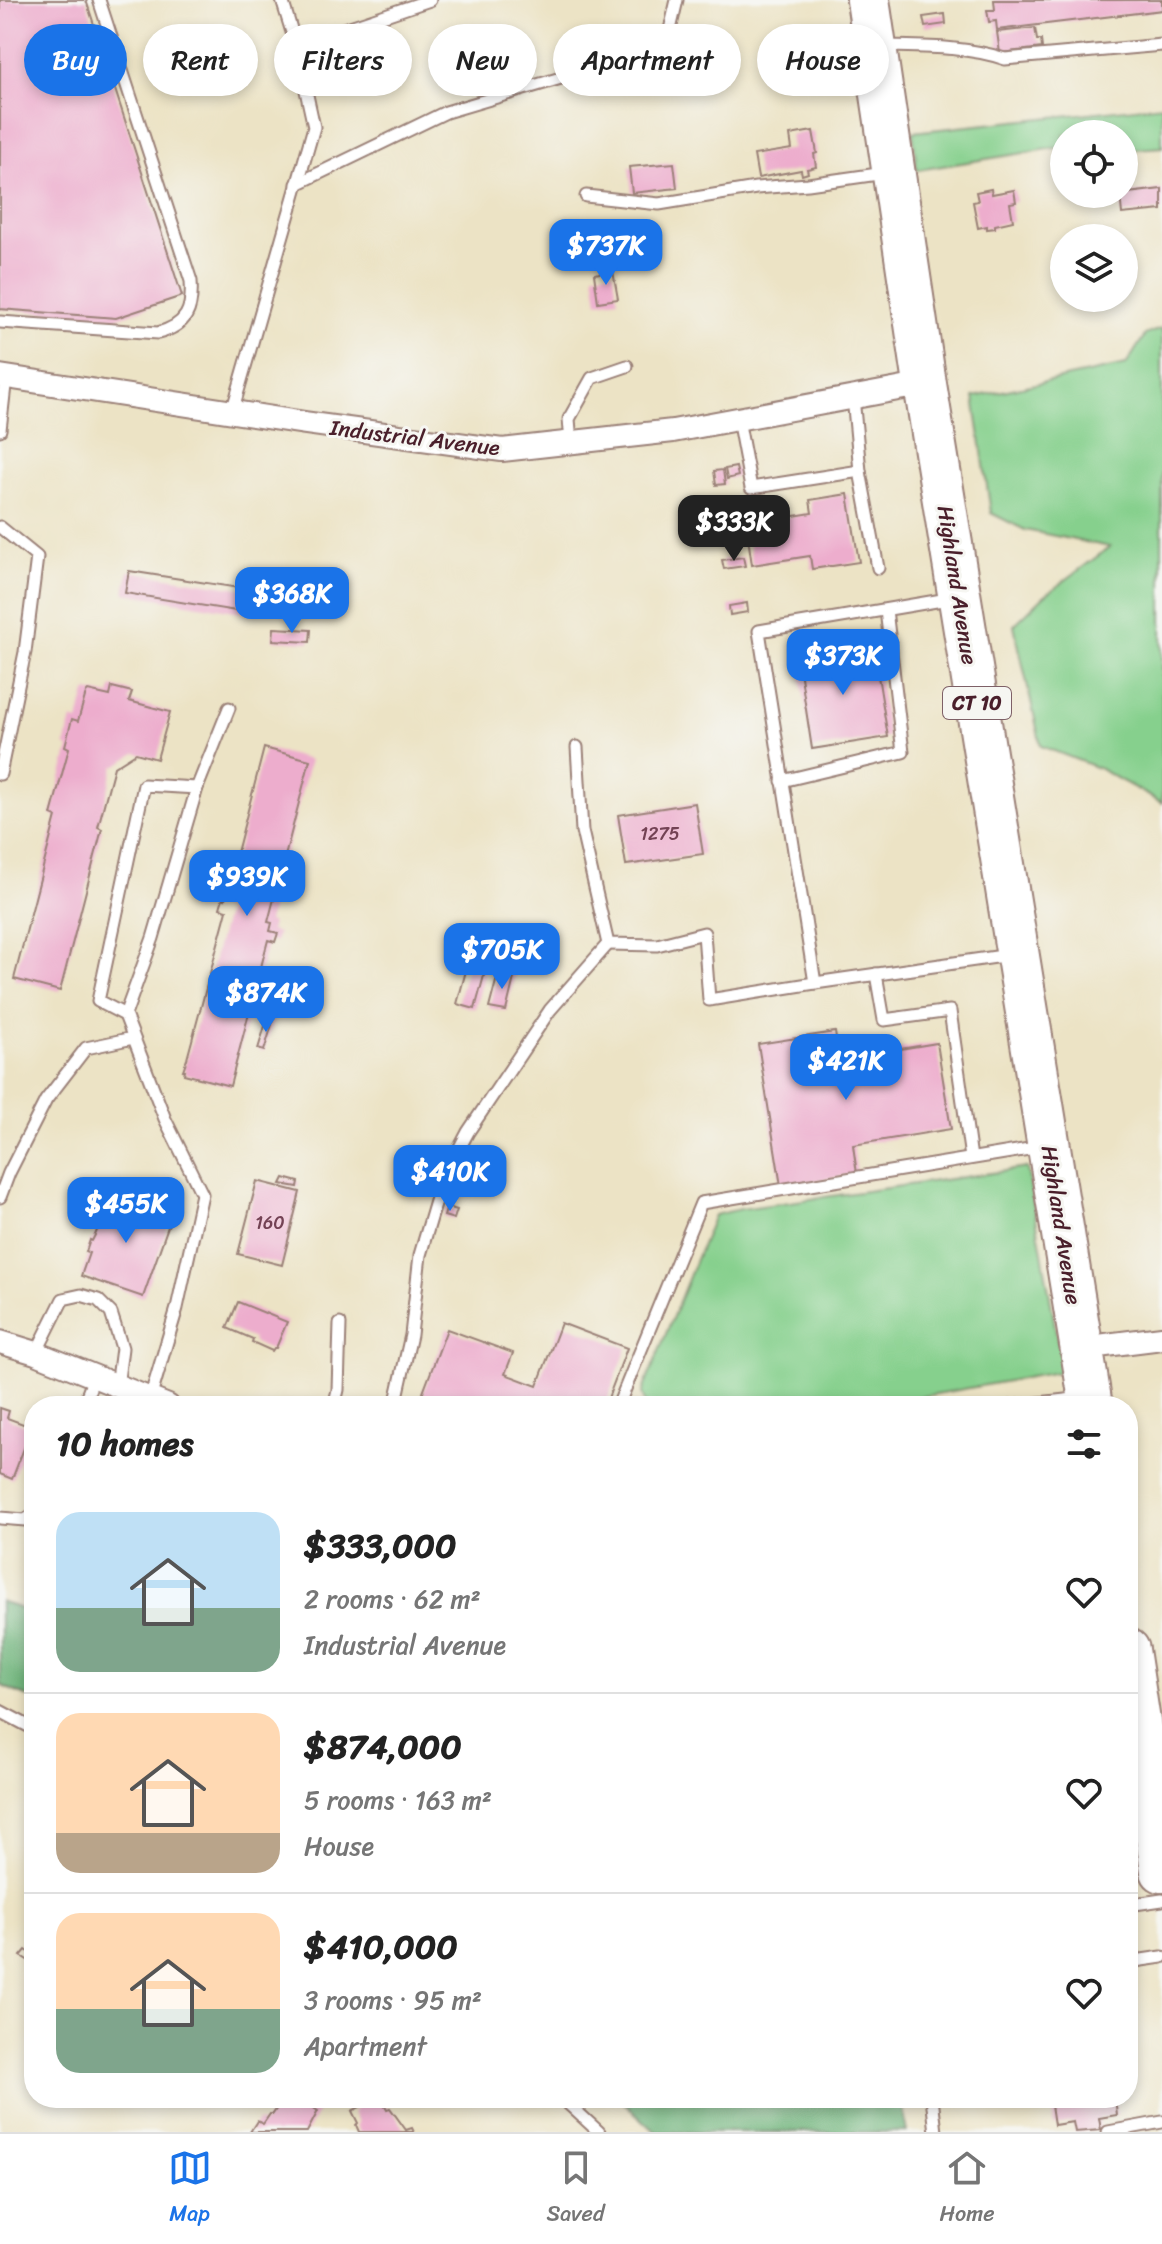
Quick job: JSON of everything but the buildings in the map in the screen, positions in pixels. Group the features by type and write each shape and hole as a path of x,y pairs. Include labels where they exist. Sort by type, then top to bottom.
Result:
{"highway":[{"name":"Highland Avenue","path":"868,0 872,24"},
{"name":"Highland Avenue","path":"883,96 925,384 1089,1396"},
{"path":"1138,1715 1162,1871"}],"street":[{"name":"Industrial Avenue","path":"3,376 502,450 673,431 925,384"},
{"path":"1082,1348 1162,1338"},
{"path":"0,1342 36,1353 142,1396"}],"lane":[{"path":"0,322 158,333 174,329 190,311 191,281 99,0"},
{"path":"282,0 289,24"},
{"path":"359,24 430,0"},
{"path":"297,184 446,112 666,47 677,0"},
{"path":"889,46 984,52 1005,59 1162,45"},
{"path":"232,412 314,127 307,96"},
{"path":"586,196 659,204 756,188 894,172"},
{"path":"571,442 569,419 592,378 627,366"},
{"path":"0,430 3,376"},
{"path":"853,397 860,471 878,568"},
{"path":"738,419 751,488 860,471"},
{"path":"0,527 37,557 25,652 0,774"},
{"path":"815,983 759,631 960,597"},
{"path":"782,781 903,752 886,610"},
{"path":"160,1396 202,1194 165,1119 125,1015 153,938 197,788 229,708"},
{"path":"577,747 582,831 608,944"},
{"path":"125,1015 98,1001 144,785 197,788"},
{"path":"397,1396 411,1335 420,1255 442,1181 468,1132 550,1010 608,944 657,945 704,933 709,1000 1018,954"},
{"path":"876,974 884,1020 950,1011 971,1158"},
{"path":"0,1197 46,1100 86,1048 133,1038"},
{"path":"622,1396 701,1203 1049,1146"},
{"path":"36,1353 63,1299 81,1295 98,1300 111,1313 122,1348 117,1387"},
{"path":"336,1396 340,1324"},
{"path":"87,1396 94,1378"},
{"path":"0,1518 24,1520"},
{"path":"0,1711 24,1724"},
{"path":"1138,1904 1162,1900"},
{"path":"1138,1961 1162,1957"},
{"path":"573,2108 599,2132"},
{"path":"933,2108 936,2132"},
{"path":"1108,2132 1162,2122"}],"green space":[{"path":"1162,105 1162,147 1138,149 1138,120 1050,120 1050,149 917,170 913,132"},
{"path":"1162,328 1162,803 1098,768 1041,746 1014,625 1044,596 1110,547 1025,530 991,513 974,397 1126,365 1145,335"},
{"path":"1027,1168 1063,1371 925,1396 643,1396 714,1215"},
{"path":"0,1601 24,1610 24,1696 0,1685"},
{"path":"630,2108 903,2108 907,2132 656,2132"}]}
